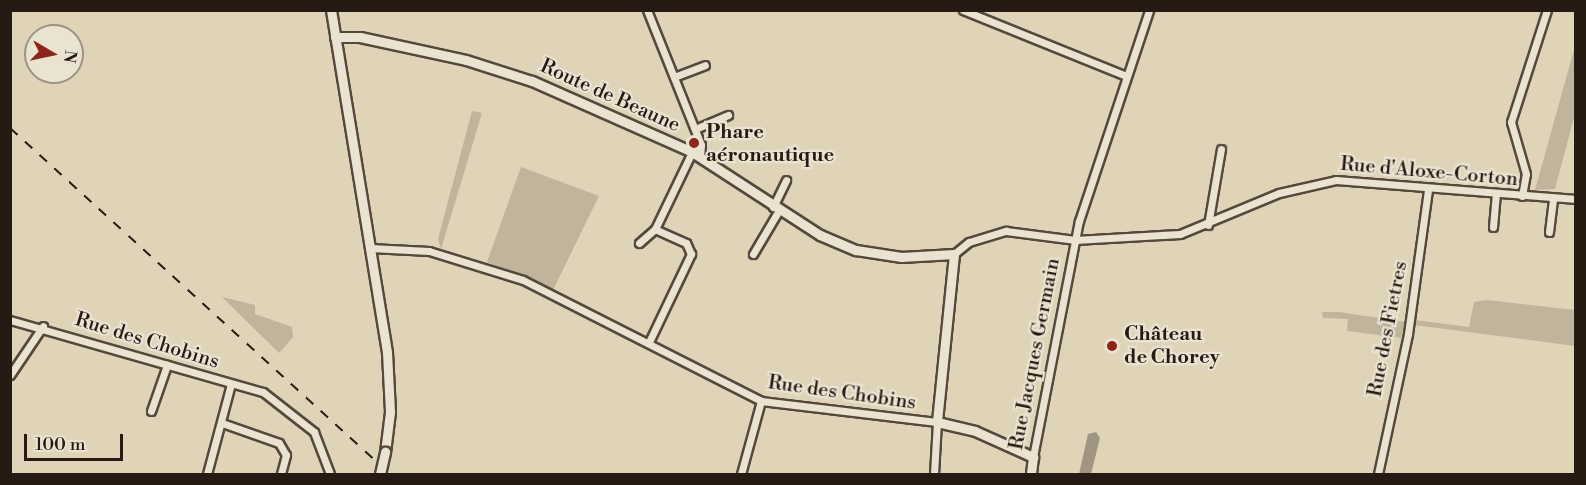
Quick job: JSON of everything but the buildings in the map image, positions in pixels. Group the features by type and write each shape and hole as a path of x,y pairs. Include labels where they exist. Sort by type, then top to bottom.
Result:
{"street":[{"path":"331,10 370,248 390,390 385,452 380,474"},
{"path":"639,243 655,229 696,154 695,129 647,10"},
{"path":"963,10 1001,21 1126,76"},
{"name":"Rue Jacques Germain","path":"1031,474 1075,240 1149,10"},
{"path":"1522,196 1526,174 1511,122 1547,10"},
{"name":"Route de Beaune","path":"335,37 360,37 488,66 696,154 776,208 856,250 901,257 954,254"},
{"path":"674,77 705,65"},
{"path":"695,129 728,116"},
{"path":"1208,225 1221,149"},
{"name":"Rue d'Aloxe-Corton","path":"954,254 969,242 1006,231 1075,240 1156,237 1208,225 1310,183 1358,179 1428,190 1575,200"},
{"path":"753,254 776,208 786,180"},
{"name":"Rue des Fietres","path":"1378,474 1408,334 1428,190"},
{"path":"1493,227 1496,195"},
{"path":"1549,232 1553,198"},
{"path":"649,342 691,249 655,229"},
{"name":"Rue des Chobins","path":"370,248 407,247 499,271 649,342 761,400 937,422"},
{"path":"934,474 954,254"},
{"name":"Rue des Chobins","path":"10,320 43,326 272,396 314,432 330,474"},
{"path":"10,375 43,326"},
{"path":"151,411 167,365"},
{"path":"207,474 231,384"},
{"path":"741,474 761,400"},
{"path":"937,422 975,431 1033,458"},
{"path":"222,423 279,443 286,455 282,474"}],"shaded area":[{"path":"1575,46 1575,114 1555,189 1535,190"},
{"path":"472,111 482,113 441,249 438,239"},
{"path":"521,167 599,196 553,290 487,262"},
{"path":"222,297 255,305 255,314 292,327 293,337 279,353"},
{"path":"1487,300 1575,310 1575,346 1414,325 1414,320 1469,327 1474,302"},
{"path":"1322,312 1339,312 1406,322 1401,338 1347,331 1348,319 1323,318"},
{"path":"1096,432 1100,438 1091,474 1079,474 1088,434"}],"railway":[{"path":"10,128 390,474"}],"place":[{"name":"Phare aéronautique","path":"694,143"},
{"name":"Château de Chorey","path":"1112,346"}]}
